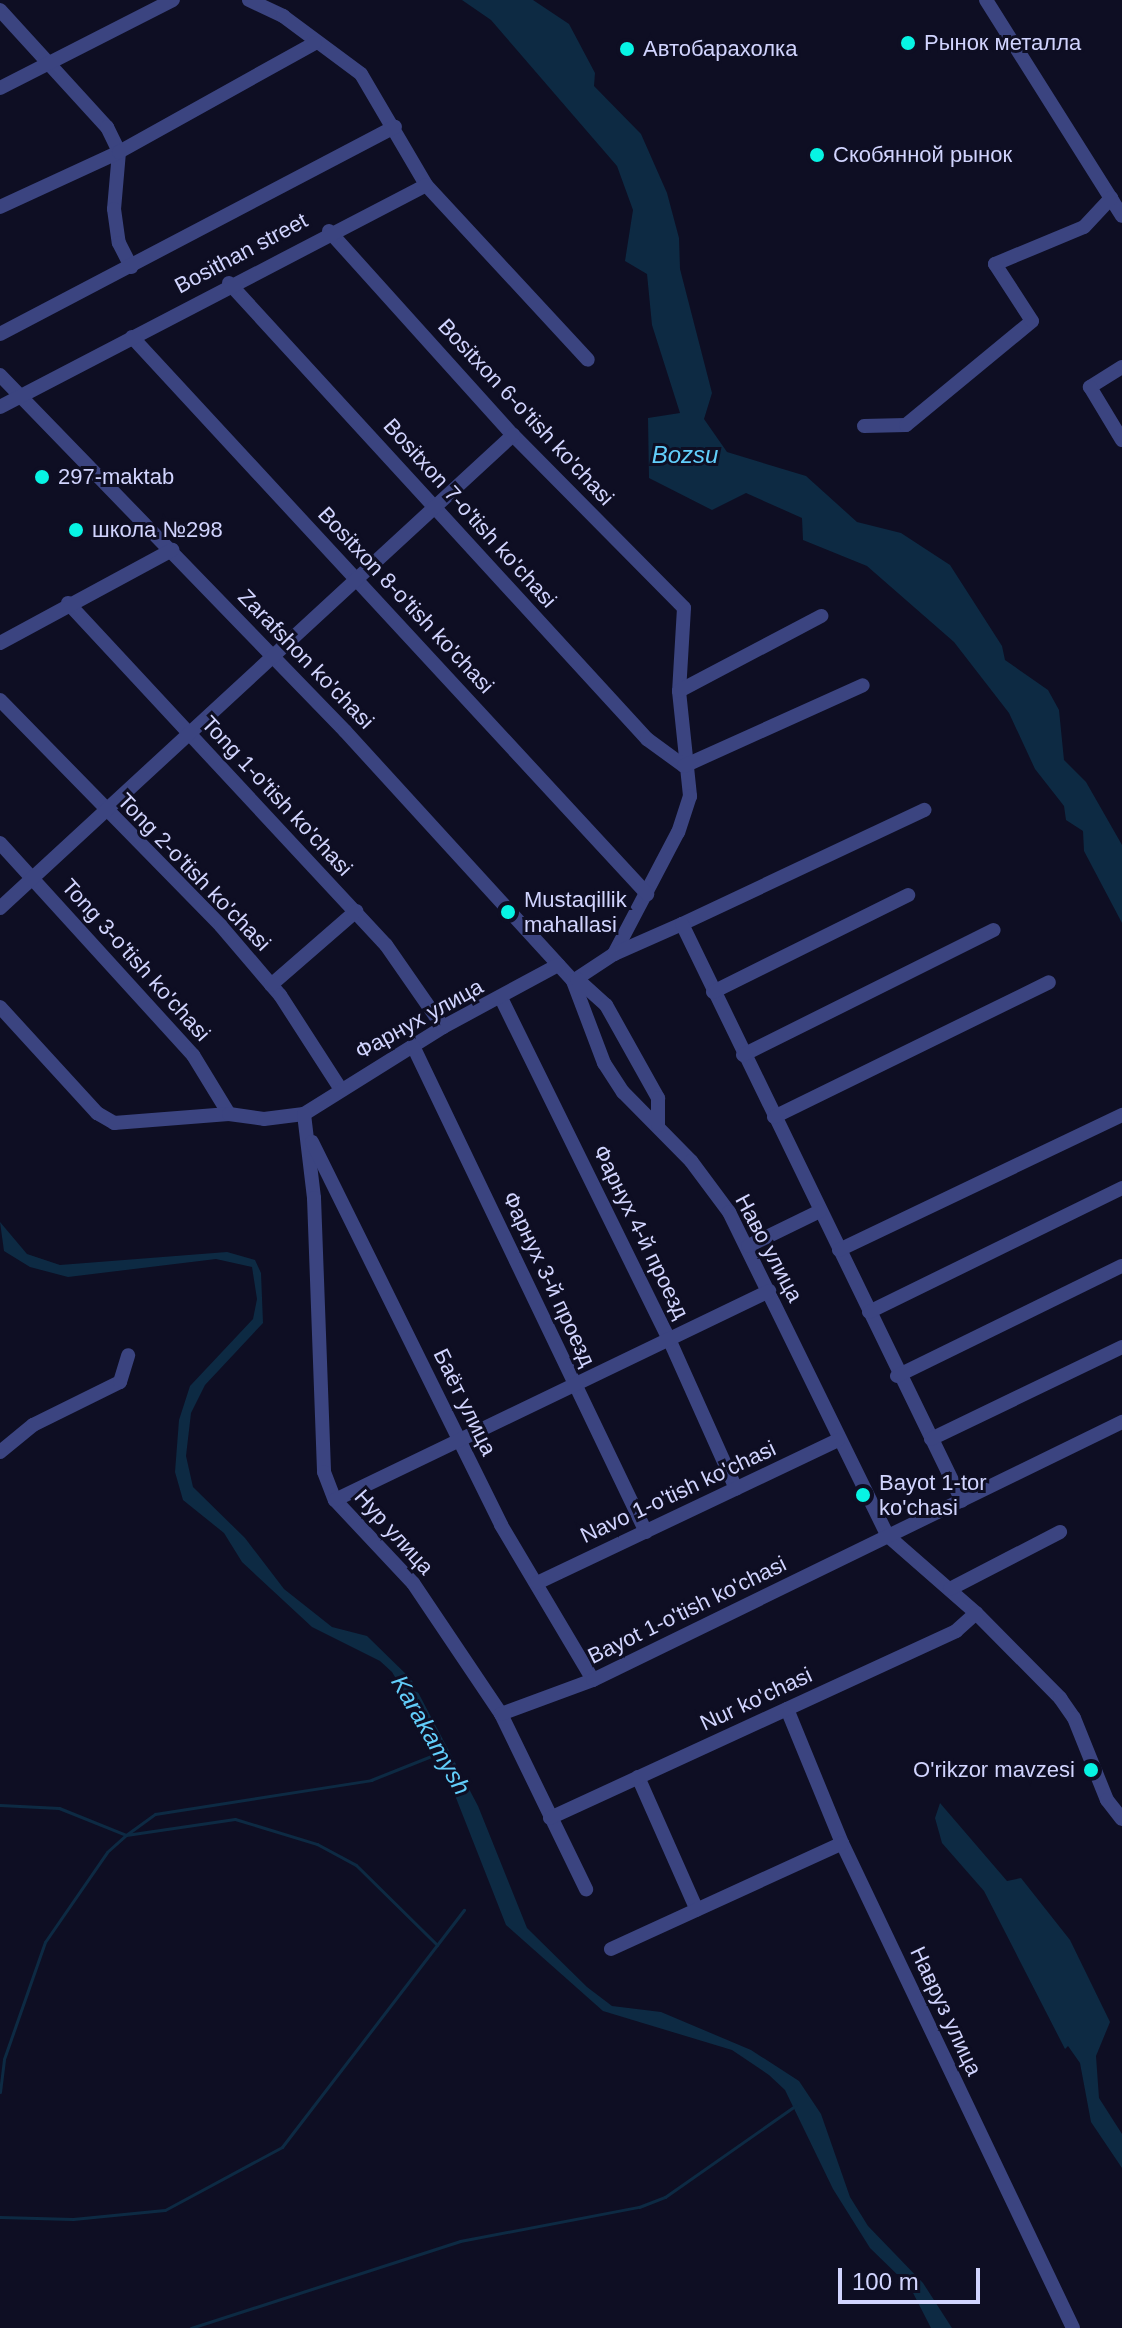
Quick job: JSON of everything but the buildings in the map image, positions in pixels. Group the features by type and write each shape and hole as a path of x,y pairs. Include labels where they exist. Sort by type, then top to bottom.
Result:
{"street":[{"path":"0,88 173,0"},
{"path":"249,0 283,16 315,43 361,74 395,127 426,185 588,360"},
{"path":"282,0 283,16"},
{"path":"986,0 1122,216"},
{"path":"0,10 107,127 119,152 114,209 119,243 131,267"},
{"path":"0,207 119,152 315,43"},
{"name":"Bosithan street","path":"0,334 395,127"},
{"name":"Bosithan street","path":"0,407 229,283 426,185"},
{"path":"864,426 906,425 1032,321 995,264 1084,227 1111,198"},
{"name":"Bositxon 6-o'tish ko'chasi","path":"329,231 513,435 684,608 687,623 679,691"},
{"name":"Bositxon 7-o'tish ko'chasi","path":"229,283 647,739 684,766"},
{"name":"Bositxon 8-o'tish ko'chasi","path":"132,337 647,894"},
{"path":"1122,367 1090,387 1122,440"},
{"name":"Zarafshon ko'chasi","path":"0,375 172,550 558,965 606,1005 658,1098 658,1125"},
{"path":"0,908 513,435"},
{"path":"0,643 68,603 172,550"},
{"name":"Tong 1-o'tish ko'chasi","path":"68,603 356,911 443,1027"},
{"path":"614,954 678,832 690,796 684,766 679,691 821,616"},
{"path":"684,766 863,685"},
{"name":"Tong 2-o'tish ko'chasi","path":"0,700 105,813 221,926 271,985 340,1088"},
{"path":"575,980 614,954 924,810"},
{"name":"Tong 3-o'tish ko'chasi","path":"0,843 193,1055 229,1114"},
{"path":"713,992 908,895"},
{"path":"271,985 356,911"},
{"path":"682,924 897,1376 962,1501"},
{"path":"743,1055 994,930"},
{"name":"Фарнух улица","path":"304,1114 340,1088 443,1027 558,965"},
{"name":"Наво улица","path":"575,980 604,1063 623,1092 658,1125 719,1199 748,1246 838,1440 888,1536 976,1613 1060,1698 1074,1718 1107,1800 1122,1819"},
{"path":"774,1117 1049,982"},
{"name":"Фарнух 4-й проезд","path":"501,998 669,1339 736,1489"},
{"path":"0,1007 97,1113 114,1123 229,1114 264,1119 304,1114"},
{"name":"Фарнух 3-й проезд","path":"413,1046 646,1532"},
{"name":"Нур улица","path":"304,1114 309,1136 319,1435 335,1500 413,1583 501,1714 586,1889"},
{"path":"839,1250 1122,1115"},
{"name":"Баёт улица","path":"309,1136 459,1439 593,1680"},
{"path":"869,1312 1122,1188"},
{"path":"748,1246 820,1211"},
{"path":"897,1376 1122,1266"},
{"path":"335,1500 769,1291"},
{"path":"931,1439 1122,1347"},
{"path":"0,1452 33,1425 120,1382 128,1355"},
{"name":"Bayot 1-o'tish ko'chasi","path":"501,1714 593,1680 1122,1422"},
{"name":"Navo 1-o'tish ko'chasi","path":"537,1583 838,1440"},
{"path":"950,1589 1060,1532"},
{"name":"Nur ko'chasi","path":"550,1818 956,1631 976,1613"},
{"name":"Навруз улица","path":"787,1709 842,1843 1073,2328"},
{"path":"638,1777 697,1910"},
{"path":"611,1949 842,1843"}],"water":[{"name":"Bozsu","path":"462,0 533,0 569,24 595,73 594,86 641,134 667,193 679,238 680,269 712,393 704,419 727,452 806,476 857,522 901,533 950,565 1002,646 1005,660 1048,690 1059,710 1064,760 1086,782 1122,845 1122,923 1084,851 1083,831 1066,820 1064,806 1035,769 1009,713 954,642 867,566 803,540 802,518 746,493 712,510 649,478 648,418 680,413 652,325 647,274 625,261 633,210 617,166 491,20"},
{"name":"Karakamysh","path":"0,1222 27,1254 60,1265 227,1252 255,1260 261,1273 263,1323 205,1385 191,1413 186,1456 193,1487 245,1538 284,1589 332,1627 367,1636 411,1679 478,1806 527,1928 587,1987 612,2006 661,2012 751,2050 799,2081 821,2114 850,2197 868,2226 923,2283 952,2328 931,2328 910,2287 870,2248 833,2189 785,2090 769,2075 732,2050 603,2011 506,1925 434,1742 392,1672 380,1661 312,1627 242,1562 224,1533 183,1500 175,1472 179,1420 190,1386 253,1319 257,1299 252,1267 216,1259 68,1277 30,1267 4,1251"},
{"path":"940,1803 1007,1881 1021,1878 1070,1940 1110,2022 1096,2056 1099,2098 1122,2134 1122,2168 1091,2122 1080,2063 1068,2046 1065,2049 984,1891 942,1843 935,1818"}],"waterway":[{"name":"Karakamysh","path":"0,2092 4,2059 45,1942 107,1852 126,1835 155,1814 371,1780 439,1753"},
{"path":"0,1805 59,1808 126,1835 235,1819 317,1844 356,1865 437,1945"},
{"path":"0,2217 73,2219 165,2210 282,2147 464,1910"},
{"path":"191,2328 460,2241 639,2207 665,2197 795,2106"}],"place":[{"name":"Рынок металла","path":"908,43"},
{"name":"Автобарахолка","path":"627,49"},
{"name":"Скобянной рынок","path":"817,155"},
{"name":"297-maktab","path":"42,477"},
{"name":"школа №298","path":"76,530"},
{"name":"Mustaqillik mahallasi","path":"508,912"},
{"name":"Bayot 1-tor ko'chasi","path":"863,1495"},
{"name":"O'rikzor mavzesi","path":"1091,1770"}]}
